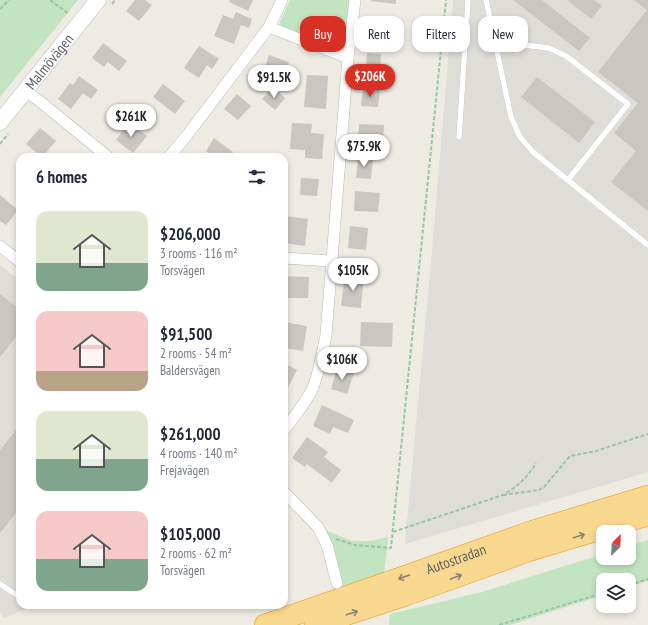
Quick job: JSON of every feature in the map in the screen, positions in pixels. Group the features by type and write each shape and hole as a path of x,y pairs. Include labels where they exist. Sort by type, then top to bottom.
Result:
{"highway":[{"name":"Autostradan","path":"266,625 533,531 648,496"},
{"name":"Autostradan","path":"315,625 406,595 528,551 648,515"}],"main road":[{"name":"Malmövägen","path":"0,122 98,0"}],"street":[{"path":"173,153 269,27 282,0"},
{"path":"288,425 311,391 320,365 326,335 348,58 355,0"},
{"path":"269,27 348,58"},
{"path":"25,91 103,153"},
{"path":"0,246 16,259"},
{"path":"288,258 331,262"},
{"path":"288,496 318,527 327,545 337,583"}],"lane":[{"path":"459,137 468,0"},
{"path":"486,0 489,16"},
{"path":"528,45 549,48 566,56 628,104 568,180"},
{"path":"497,52 510,117 520,137 533,152 648,245"},
{"path":"0,584 15,594"}],"path":[{"path":"0,9 9,0"},
{"path":"50,0 69,14"},
{"path":"318,527 332,538 355,545 391,548 446,0"},
{"path":"393,532 504,495 539,490 544,487 570,456 596,451 648,434"},
{"path":"504,495 513,489 530,473 536,463"},
{"path":"636,583 648,579"},
{"path":"499,625 596,595"}],"shaded area":[{"path":"453,0 648,0 648,472 405,544 449,52 470,52 470,16 452,16"},
{"path":"0,265 16,278 16,609 25,609 4,618 0,614"}],"green space":[{"path":"0,0 78,0 0,97"},
{"path":"290,0 349,0 346,23 346,16 300,16 300,33 282,28 280,22"},
{"path":"325,530 352,541 371,541 388,537 384,576 343,588"},
{"path":"648,540 648,581 636,585 636,573 596,573 596,597 510,625 389,625 390,614 482,592 596,556 596,565 636,565 636,544"}],"building":[{"path":"135,0 145,0 152,5 139,21 126,11"},
{"path":"230,0 253,0 248,11 229,2"},
{"path":"396,0 396,4 371,1"},
{"path":"513,0 542,0 590,38 579,51"},
{"path":"567,0 594,0 602,6 591,19"},
{"path":"634,0 648,0 648,211 611,182 636,151 614,133 638,103 598,72 647,10"},
{"path":"236,12 252,19 249,28 241,25 234,44 214,36 223,15 233,19"},
{"path":"103,43 127,61 119,71 108,62 104,67 92,58"},
{"path":"199,46 219,59 212,69 207,65 199,78 184,68"},
{"path":"367,53 381,54 380,74 365,73"},
{"path":"269,55 289,62 284,77 264,70"},
{"path":"307,75 328,76 326,109 304,107"},
{"path":"79,76 98,90 91,99 83,93 71,109 58,99 70,83 73,85"},
{"path":"537,77 595,122 579,143 521,97"},
{"path":"163,84 185,101 175,114 153,97"},
{"path":"273,87 285,98 275,110 262,99"},
{"path":"363,88 380,90 378,107 361,106"},
{"path":"237,94 251,106 238,120 224,109"},
{"path":"129,123 147,136 133,153 116,140"},
{"path":"292,123 312,124 311,133 324,134 322,159 305,158 305,150 290,149"},
{"path":"359,124 384,125 383,143 358,142"},
{"path":"40,128 56,141 46,153 37,153 26,144"},
{"path":"214,138 233,152 208,153 206,151"},
{"path":"358,158 373,159 371,179 356,178"},
{"path":"301,178 319,179 317,196 300,195"},
{"path":"355,191 380,193 378,212 354,211"},
{"path":"0,195 16,208 16,212 6,225 0,221"},
{"path":"288,216 308,219 305,246 288,244"},
{"path":"350,226 368,228 366,250 348,248"},
{"path":"351,273 364,274 361,308 341,306 344,281 351,282"},
{"path":"288,276 309,277 308,298 288,298"},
{"path":"0,294 16,307 16,337 0,357"},
{"path":"361,322 393,323 392,347 360,346"},
{"path":"288,323 307,326 303,351 288,349"},
{"path":"288,365 297,370 288,387"},
{"path":"337,368 354,373 347,394 331,389"},
{"path":"322,405 354,420 348,433 333,427 330,434 313,426"},
{"path":"16,430 16,513 0,533 0,450"},
{"path":"307,437 328,452 324,457 341,470 332,483 307,464 305,467 292,458"}]}
